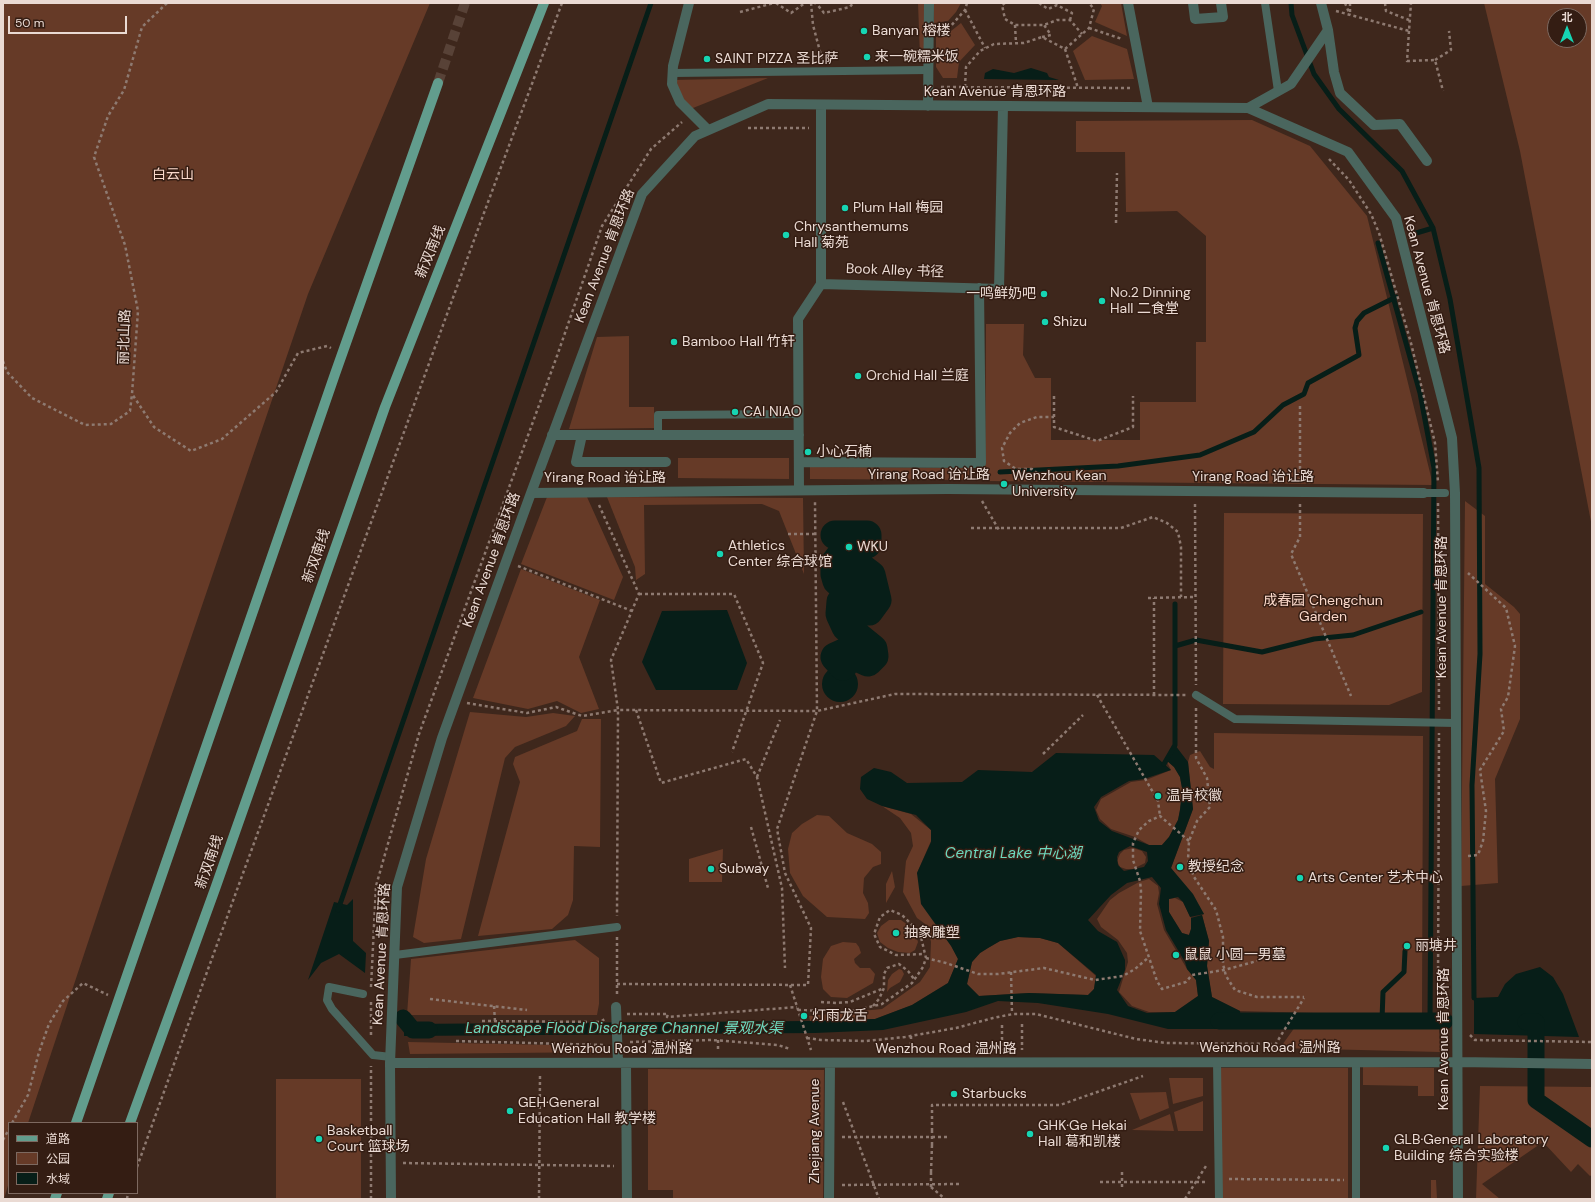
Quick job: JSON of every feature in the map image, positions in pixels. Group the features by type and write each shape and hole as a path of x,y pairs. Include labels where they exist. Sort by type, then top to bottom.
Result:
{"main road":[{"name":"新双南线","path":"130,1122 215,889 385,407 544,3"},
{"path":"76,1122 342,354 438,83"}],"street":[{"path":"689,3 676,54 672,84 680,102 708,130"},
{"path":"928,106 929,3"},
{"path":"1128,3 1148,107"},
{"path":"1194,3 1195,19 1223,17 1221,3"},
{"path":"1322,5 1334,72 1340,93 1374,125 1400,124 1427,161"},
{"path":"1248,108 1292,84 1327,30"},
{"name":"Kean Avenue 肯恩环路","path":"391,1199 390,1060 397,887 442,738 552,435 642,194 695,136 768,104 1248,108 1348,152 1396,218 1452,438 1446,493 1456,723 1458,1199"},
{"path":"799,490 798,319 821,284 821,105"},
{"name":"Book Alley 书径","path":"821,284 999,288 1003,106"},
{"path":"799,462 981,463 979,288"},
{"path":"552,435 799,435"},
{"path":"582,435 576,462 666,462"},
{"name":"Yirang Road 诒让路","path":"531,493 948,489 1424,493"},
{"path":"617,1009 617,1046 621,1063 627,1166 627,1199"},
{"name":"Wenzhou Road 温州路","path":"390,1060 621,1063 1502,1062 1592,1064"},
{"name":"Zhejiang Avenue","path":"829,1199 830,1063"}],"lane":[{"path":"1265,3 1278,91"},
{"path":"673,73 928,70"},
{"path":"658,435 658,416 799,414"},
{"path":"1424,493 1446,493"},
{"path":"1196,695 1235,718 1456,723"},
{"path":"394,955 617,927"},
{"path":"362,994 329,987 327,1000 332,1010 373,1055 390,1060"},
{"path":"1217,1062 1219,1199"},
{"path":"1356,1062 1356,1199"}],"path":[{"name":"丽北山路","path":"3,361 7,372 32,398 85,426 111,424 130,411 138,311 125,245 94,157 108,116 124,90 142,27 167,3"},
{"path":"138,1164 212,957 562,3"},
{"path":"740,12 775,3 790,13 804,3"},
{"path":"811,3 813,25 822,63"},
{"path":"814,3 816,3 824,13 850,7 853,3"},
{"path":"929,30 950,27 965,10 967,3"},
{"path":"1005,3 1002,5 1005,19 1015,26 1044,25 1057,20 1070,20 1082,34"},
{"path":"1039,3 1048,9 1057,6 1072,13 1070,20"},
{"path":"1065,49 1089,28 1094,9 1089,3"},
{"path":"1345,3 1351,16"},
{"path":"1350,3 1351,16"},
{"path":"1385,3 1386,11 1409,20"},
{"path":"1410,3 1406,61 1435,60 1450,50 1449,31"},
{"path":"1322,5 1351,16 1409,31"},
{"path":"965,10 985,48"},
{"path":"964,87 966,67 980,51 994,44 1024,43 1051,35 1044,25"},
{"path":"1015,26 1016,43"},
{"path":"1089,28 1136,44"},
{"path":"1042,37 1065,49 1078,88"},
{"path":"1435,60 1443,91"},
{"path":"928,86 1145,88"},
{"path":"744,128 821,128"},
{"path":"1324,153 1349,180 1370,214 1379,233 1411,343 1435,443 1439,473 1446,493 1439,722 1438,987"},
{"path":"1116,173 1116,223"},
{"path":"132,394 154,427 191,451 222,439 276,392 298,353 327,346 342,354"},
{"path":"1054,396 1054,427 1097,441 1133,427 1133,396"},
{"path":"1300,403 1300,537 1291,554 1351,696"},
{"path":"1039,475 1032,469 1016,469 1004,461 1002,448 1010,433 1020,423 1037,417 1054,417"},
{"path":"617,984 808,985 811,928 785,873 777,829 817,711 815,490"},
{"path":"1195,491 1196,758 1207,778 1210,807 1197,821 1189,841 1188,860 1194,877 1216,910 1223,937 1224,970 1235,990 1257,997 1304,997 1270,1054"},
{"path":"482,1021 600,1022 617,1009 618,710 611,660 639,594 592,492"},
{"path":"982,501 999,530"},
{"path":"971,528 1120,528 1153,517 1167,523 1178,532 1181,547 1181,597"},
{"path":"788,534 815,534"},
{"path":"516,565 632,611"},
{"path":"1470,575 1506,608 1515,646 1508,697 1501,708 1504,731 1480,770 1486,811 1483,841 1478,855"},
{"path":"639,594 734,594 763,663 732,752"},
{"path":"1148,598 1195,597"},
{"path":"1154,598 1154,695"},
{"path":"468,696 465,703 527,713 556,707 582,716 618,710 817,711 895,694 1182,695"},
{"path":"1097,695 1158,801 1160,816 1189,841"},
{"path":"636,710 661,783 746,759 757,777 782,888 785,968"},
{"path":"1043,754 1083,715"},
{"path":"757,777 780,720"},
{"path":"1160,816 1139,830 1133,843 1133,860 1140,881 1140,931 1156,981 1162,990 1186,982 1191,977 1257,961"},
{"path":"751,827 768,888"},
{"path":"634,1015 668,1014 668,1017 798,1008 848,1012 882,1004 912,983 923,967 926,958 926,954 920,933 902,915 890,910 880,916 874,934 880,947 896,955 926,954"},
{"path":"926,958 953,965 978,974 1011,973 1044,968 1095,980 1123,976 1135,969 1149,957"},
{"path":"873,1007 879,1000 884,988 884,974 887,968 899,964 908,970 914,979"},
{"path":"1011,973 1012,1014"},
{"path":"13,1122 28,1095 39,1052 49,1024 63,1001 84,983 119,1000"},
{"path":"790,985 813,1056"},
{"path":"821,1002 850,1002 884,988"},
{"path":"430,999 527,1010"},
{"path":"494,1006 495,1021"},
{"path":"807,1038 821,1040 866,1041 905,1037 956,1028 1012,1014 1036,1014 1136,1039 1166,1043 1276,1044"},
{"path":"1022,1024 1022,1062"},
{"path":"1002,1025 1002,1062"},
{"path":"636,1043 712,1040 778,1045 792,1050"},
{"path":"1506,1040 1592,1042"},
{"path":"456,1041 617,1046"},
{"path":"945,1199 931,1188 932,1105 1060,1105 1145,1075"},
{"path":"539,1199 540,1078"},
{"path":"843,1100 878,1199"},
{"path":"3,1140 8,1131"},
{"path":"829,1138 950,1137"},
{"path":"1185,1199 1218,1148"},
{"path":"391,1163 627,1166"},
{"path":"1122,1169 1122,1187"},
{"path":"1100,1182 1356,1180"},
{"path":"829,1185 959,1184"}],"green space":[{"name":"白云山","path":"3,3 430,3 308,294 110,876 28,1122 8,1122 8,1185 4,1199"},
{"path":"918,3 924,3 924,53 920,57"},
{"path":"934,3 961,3 956,12 948,21 934,23"},
{"path":"1100,3 1121,3 1127,36 1095,22 1102,6"},
{"path":"1484,3 1592,3 1592,527 1520,151"},
{"path":"961,23 975,45 959,62 957,78 943,78 936,67 936,37 946,35"},
{"path":"1092,36 1127,49 1134,79 1085,80 1073,51"},
{"path":"768,78 688,110 672,80"},
{"path":"1252,120 1310,146 1367,216 1433,485 985,481 986,324 1024,324 1023,355 1035,378 1051,378 1051,440 1140,440 1140,402 1196,402 1196,342 1206,342 1206,236 1177,211 1126,212 1125,152 1076,152 1076,121"},
{"path":"629,336 629,407 654,407 654,428 569,429 597,337"},
{"path":"678,458 789,458 789,479 678,478"},
{"path":"810,467 972,468 972,480 810,479"},
{"path":"547,497 587,497 623,577 614,600 521,564"},
{"path":"607,497 803,498 804,574 779,511 762,504 644,505 645,574 636,580 635,567"},
{"path":"1465,501 1485,516 1485,584 1514,607 1520,614 1520,719 1495,779 1498,883 1461,886"},
{"name":"成春园 Chengchun Garden","path":"1224,513 1423,514 1422,692 1389,705 1223,704"},
{"path":"521,569 600,600 579,657 599,709 581,713 557,701 528,709 473,698"},
{"path":"470,712 526,717 553,713 575,716 566,726 515,747 505,758 461,939 424,943 413,937 426,859"},
{"path":"582,719 601,719 600,847 574,846 573,900 568,915 552,929 478,936 520,782 513,764 515,757 577,731"},
{"path":"1214,733 1423,736 1422,1016 1240,1011 1212,997 1207,966 1209,941 1202,915 1204,914 1171,868 1193,809 1188,762 1190,755 1200,751 1210,767 1214,769"},
{"path":"1166,760 1174,767 1180,777 1182,788 1178,820 1169,837 1162,845 1149,845 1135,837 1111,829 1100,819 1096,810 1101,799 1131,782 1146,780 1171,770"},
{"path":"882,806 911,814 931,830 931,841 917,873 958,959 948,983 912,1005 875,1019 810,1021 809,1016 882,1009 920,982 930,967 931,942 928,926 917,918 903,892 906,861 913,846 911,833 900,818"},
{"path":"817,815 829,816 847,833 872,844 881,852 881,864 873,867 864,878 863,893 868,903 869,913 865,919 827,917 803,896 790,873 788,849 792,833 802,824"},
{"path":"1133,848 1142,851 1146,857 1145,863 1133,869 1120,867 1117,861 1120,854 1124,850"},
{"path":"723,849 722,882 689,882 689,859"},
{"path":"892,871 895,887 886,903 886,884"},
{"path":"1149,879 1158,886 1159,893 1157,904 1164,930 1187,969 1196,980 1198,996 1175,1012 1149,1012 1132,1006 1119,992 1128,962 1127,953 1118,940 1101,927 1097,919 1110,900 1119,893 1139,882"},
{"path":"1175,898 1183,902 1191,918 1191,929 1189,935 1182,933 1169,912 1169,899"},
{"path":"889,920 901,920 912,928 918,942 915,950 910,953 898,952 888,948 880,942 877,933 881,926"},
{"path":"1018,937 1040,938 1058,943 1096,976 1094,989 1088,995 1029,993 979,996 967,984 972,962 980,953 1000,941"},
{"path":"575,940 599,958 599,1004 597,1015 407,1015 411,959"},
{"path":"843,942 856,943 861,953 854,959 855,963 860,968 870,968 875,974 873,983 847,998 831,997 823,989 821,977 823,959 831,946"},
{"path":"899,969 902,970 904,974 900,982 890,988 887,992 888,980 892,974"},
{"path":"1295,1027 1439,1027 1440,1052 1280,1048"},
{"path":"408,1042 598,1046 608,1052 410,1054"},
{"path":"1363,1067 1434,1068 1434,1096 1418,1096 1418,1086 1363,1085"},
{"path":"1218,1068 1348,1068 1348,1199 1219,1199"},
{"path":"648,1069 824,1070 823,1199 673,1199 673,1190 648,1190"},
{"path":"1169,1078 1203,1078 1203,1096 1173,1104"},
{"name":"Basketball Court 篮球场","path":"276,1079 361,1079 361,1199 276,1199"},
{"path":"1480,1086 1592,1087 1592,1175 1590,1176 1578,1164 1571,1172 1543,1142 1482,1184 1500,1199 1476,1199"},
{"path":"1166,1092 1169,1108 1140,1120 1130,1093"},
{"path":"1203,1101 1203,1131 1178,1131 1174,1112"},
{"path":"1170,1114 1174,1131 1132,1130"},
{"path":"1431,1180 1436,1180 1437,1199 1431,1199"}],"water":[{"path":"1031,68 1047,73 1049,77 1059,80 984,79 985,73 993,69 1014,73"},
{"path":"727,610 747,663 737,690 656,690 642,662 662,611"},
{"path":"840,666 850,669 855,674 858,684 855,694 850,699 840,702 830,699 825,694 822,684 825,674 830,669"},
{"name":"Central Lake 中心湖","path":"1175,745 1188,762 1193,809 1171,868 1193,894 1204,914 1190,917 1183,902 1178,897 1169,899 1169,912 1182,933 1189,935 1191,929 1191,918 1202,915 1209,941 1207,966 1212,997 1240,1011 1242,1029 1168,1029 1108,1014 1038,1003 998,1001 966,1012 883,1030 815,1033 404,1036 404,1024 810,1021 875,1019 912,1005 948,983 958,959 951,946 921,904 917,873 931,842 931,830 916,815 882,806 867,799 860,789 861,777 874,768 891,772 907,783 962,782 978,770 1032,772 1056,753 1154,755 1171,770 1144,779 1129,781 1101,797 1094,807 1099,821 1112,831 1149,845 1162,845 1169,837 1178,820 1182,788 1180,777 1174,767 1166,760","holes":["1130,846 1147,852 1148,861 1144,867 1124,871 1118,865 1117,857 1119,852","1152,877 1161,888 1159,904 1166,930 1185,962 1187,969 1196,980 1198,996 1175,1012 1147,1013 1128,1006 1117,990 1125,970 1125,960 1117,942 1098,931 1088,920 1111,895 1127,883","1018,937 1040,938 1058,943 1096,975 1094,989 1088,995 1029,993 979,996 967,984 972,962 980,953 1000,941"]},
{"path":"353,899 353,941 366,953 365,973 339,954 321,963 308,980 334,902 347,905"},
{"path":"1540,967 1553,977 1563,994 1579,1037 1474,1034 1474,998 1498,997 1505,984 1516,974"}],"waterway":[{"path":"338,910 651,3"},
{"path":"1291,3 1292,15 1314,74 1339,109 1402,171 1433,228 1413,234"},
{"path":"1433,228 1450,299 1479,468 1480,654 1472,785 1474,998"},
{"path":"1378,243 1420,393 1434,468 1430,1021"},
{"path":"1000,472 1118,466 1200,455 1254,432 1283,405 1304,394 1308,383 1359,355 1355,328 1357,321 1364,313 1396,297"},
{"path":"835,535 867,535 867,544 844,551 835,563 835,574 837,581 850,581 863,569 871,575 877,600 869,611 856,609 846,600 841,602 840,614 846,627 873,649 874,656 868,662 846,652 835,657 843,666"},
{"path":"1164,764 1175,745 1175,604"},
{"path":"1175,646 1196,640 1262,652 1314,639 1353,635 1421,612"},
{"path":"1382,1020 1383,992 1404,972 1405,951"},
{"name":"Landscape Flood Discharge Channel 景观水渠","path":"403,1018 413,1030 429,1030"},
{"name":"Landscape Flood Discharge Channel 景观水渠","path":"1219,1021 1445,1021"},
{"path":"1526,1022 1536,1022 1536,1100 1592,1139"}],"tunnel":[{"path":"438,83 465,3"}],"place":[{"name":"Banyan 榕楼","path":"864,31"},
{"name":"来一碗糯米饭","path":"867,57"},
{"name":"SAINT PIZZA 圣比萨","path":"707,59"},
{"name":"Plum Hall 梅园","path":"845,208"},
{"name":"Chrysanthemums Hall 菊苑","path":"786,235"},
{"name":"一鸣鲜奶吧","path":"1044,294"},
{"name":"No.2 Dinning Hall 二食堂","path":"1102,301"},
{"name":"Shizu","path":"1045,322"},
{"name":"Bamboo Hall 竹轩","path":"674,342"},
{"name":"Orchid Hall 兰庭","path":"858,376"},
{"name":"CAI NIAO","path":"735,412"},
{"name":"小心石楠","path":"808,452"},
{"name":"Wenzhou Kean University","path":"1004,484"},
{"name":"WKU","path":"849,547"},
{"name":"Athletics Center 综合球馆","path":"720,554"},
{"name":"温肯校徽","path":"1158,796"},
{"name":"教授纪念","path":"1180,867"},
{"name":"Subway","path":"711,869"},
{"name":"Arts Center 艺术中心","path":"1300,878"},
{"name":"抽象雕塑","path":"896,933"},
{"name":"丽塘井","path":"1407,946"},
{"name":"鼠鼠 小圆一男墓","path":"1176,955"},
{"name":"灯雨龙舌","path":"804,1016"},
{"name":"Starbucks","path":"954,1094"},
{"name":"GEH·General Education Hall 教学楼","path":"510,1111"},
{"name":"GHK·Ge Hekai Hall 葛和凯楼","path":"1030,1134"},
{"name":"Basketball Court 篮球场","path":"319,1139"},
{"name":"GLB·General Laboratory Building 综合实验楼","path":"1386,1148"}]}
